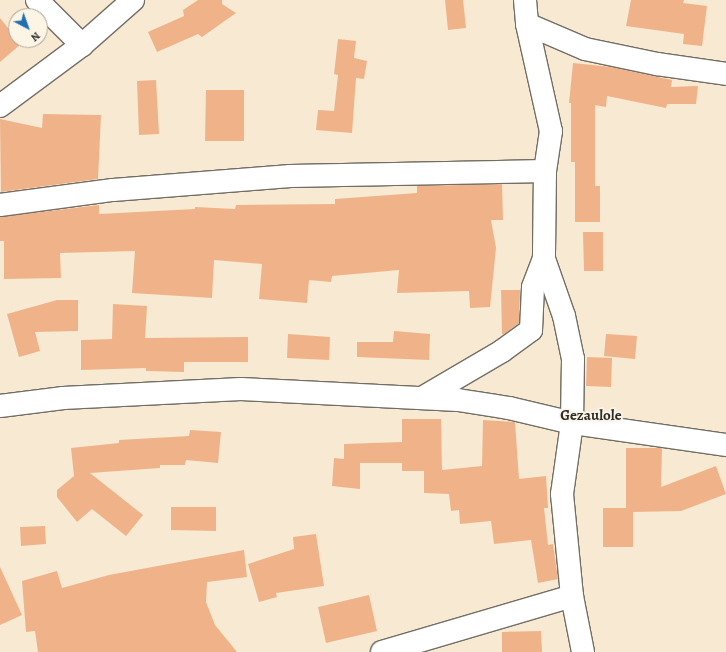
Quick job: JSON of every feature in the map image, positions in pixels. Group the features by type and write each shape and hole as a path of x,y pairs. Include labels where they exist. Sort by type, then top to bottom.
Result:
{"street":[{"path":"38,0 82,45"},
{"path":"0,106 82,45 133,0"},
{"path":"422,398 502,351 531,330 532,293 544,259 545,172 551,131 527,24 525,0"},
{"path":"527,24 585,49 657,64 726,74"},
{"path":"0,205 113,190 290,176 545,172"},
{"path":"544,259 569,335 573,360 572,423 562,494 572,596 584,652"},
{"path":"0,406 63,398 241,389 422,398 458,400 509,408 572,423 726,445"},
{"path":"382,652 572,596"}],"building":[{"path":"198,0 222,0 222,4 236,13 202,37 198,34 157,52 148,32 184,16 183,10"},
{"path":"445,0 463,0 466,28 448,30"},
{"path":"631,0 684,0 683,3 707,6 702,46 683,44 684,34 626,26"},
{"path":"0,18 8,28 8,48 16,48 0,62"},
{"path":"338,39 356,41 354,58 367,61 364,79 356,78 352,133 316,130 318,110 334,111 338,75 334,74"},
{"path":"573,63 611,67 672,80 671,87 698,86 696,104 667,104 666,108 607,96 606,107 595,105 595,186 600,186 600,222 575,222 575,162 571,162 571,103 569,103"},
{"path":"156,80 159,134 139,135 137,81"},
{"path":"206,90 244,90 244,141 205,141"},
{"path":"43,114 101,115 98,179 1,192 0,119 42,128"},
{"path":"502,184 503,220 491,220 496,248 490,307 470,308 469,291 397,293 399,270 332,276 331,282 309,280 307,303 259,299 262,264 214,260 212,298 132,293 135,251 60,253 61,278 4,279 4,241 0,241 0,217 99,205 99,214 195,209 195,207 235,209 236,205 335,204 335,199 417,193 417,186"},
{"path":"583,232 603,232 603,271 584,271"},
{"path":"501,290 520,290 519,323 504,334 502,334"},
{"path":"57,300 78,300 78,331 35,332 40,351 19,357 7,314"},
{"path":"113,304 147,306 145,338 248,337 248,362 184,362 184,372 146,371 146,368 81,370 81,340 112,339"},
{"path":"394,331 430,334 429,360 357,357 357,342 393,342"},
{"path":"288,334 330,337 329,360 287,358"},
{"path":"606,334 637,336 635,359 604,356"},
{"path":"587,357 612,358 611,387 586,386"},
{"path":"402,419 441,419 442,470 482,466 483,420 515,422 519,479 546,476 548,508 544,508 548,545 553,544 558,579 538,583 531,540 494,544 491,521 460,524 459,510 451,511 449,494 424,493 424,471 402,471 402,463 360,463 360,489 332,486 334,458 344,459 344,444 402,442"},
{"path":"190,430 221,432 218,463 186,460 185,465 160,465 160,468 90,473 143,515 126,536 92,509 77,522 57,497 57,490 74,476 71,448 119,443 119,440 189,436"},
{"path":"626,448 662,448 661,487 716,466 726,494 681,511 633,512 633,547 603,547 603,508 626,508"},
{"path":"171,507 216,507 216,531 171,530"},
{"path":"45,526 46,544 21,546 20,527"},
{"path":"316,534 324,586 276,593 277,597 259,602 248,564 294,549 293,537"},
{"path":"244,550 247,577 207,582 206,602 215,625 237,652 38,652 35,631 26,632 22,581 57,571 62,588 109,575"},
{"path":"0,567 22,615 0,625"},
{"path":"369,595 377,631 326,643 318,607"},
{"path":"541,631 542,652 502,652 502,632"}],"district":[{"name":"Gezaulole","path":"591,416"}]}
